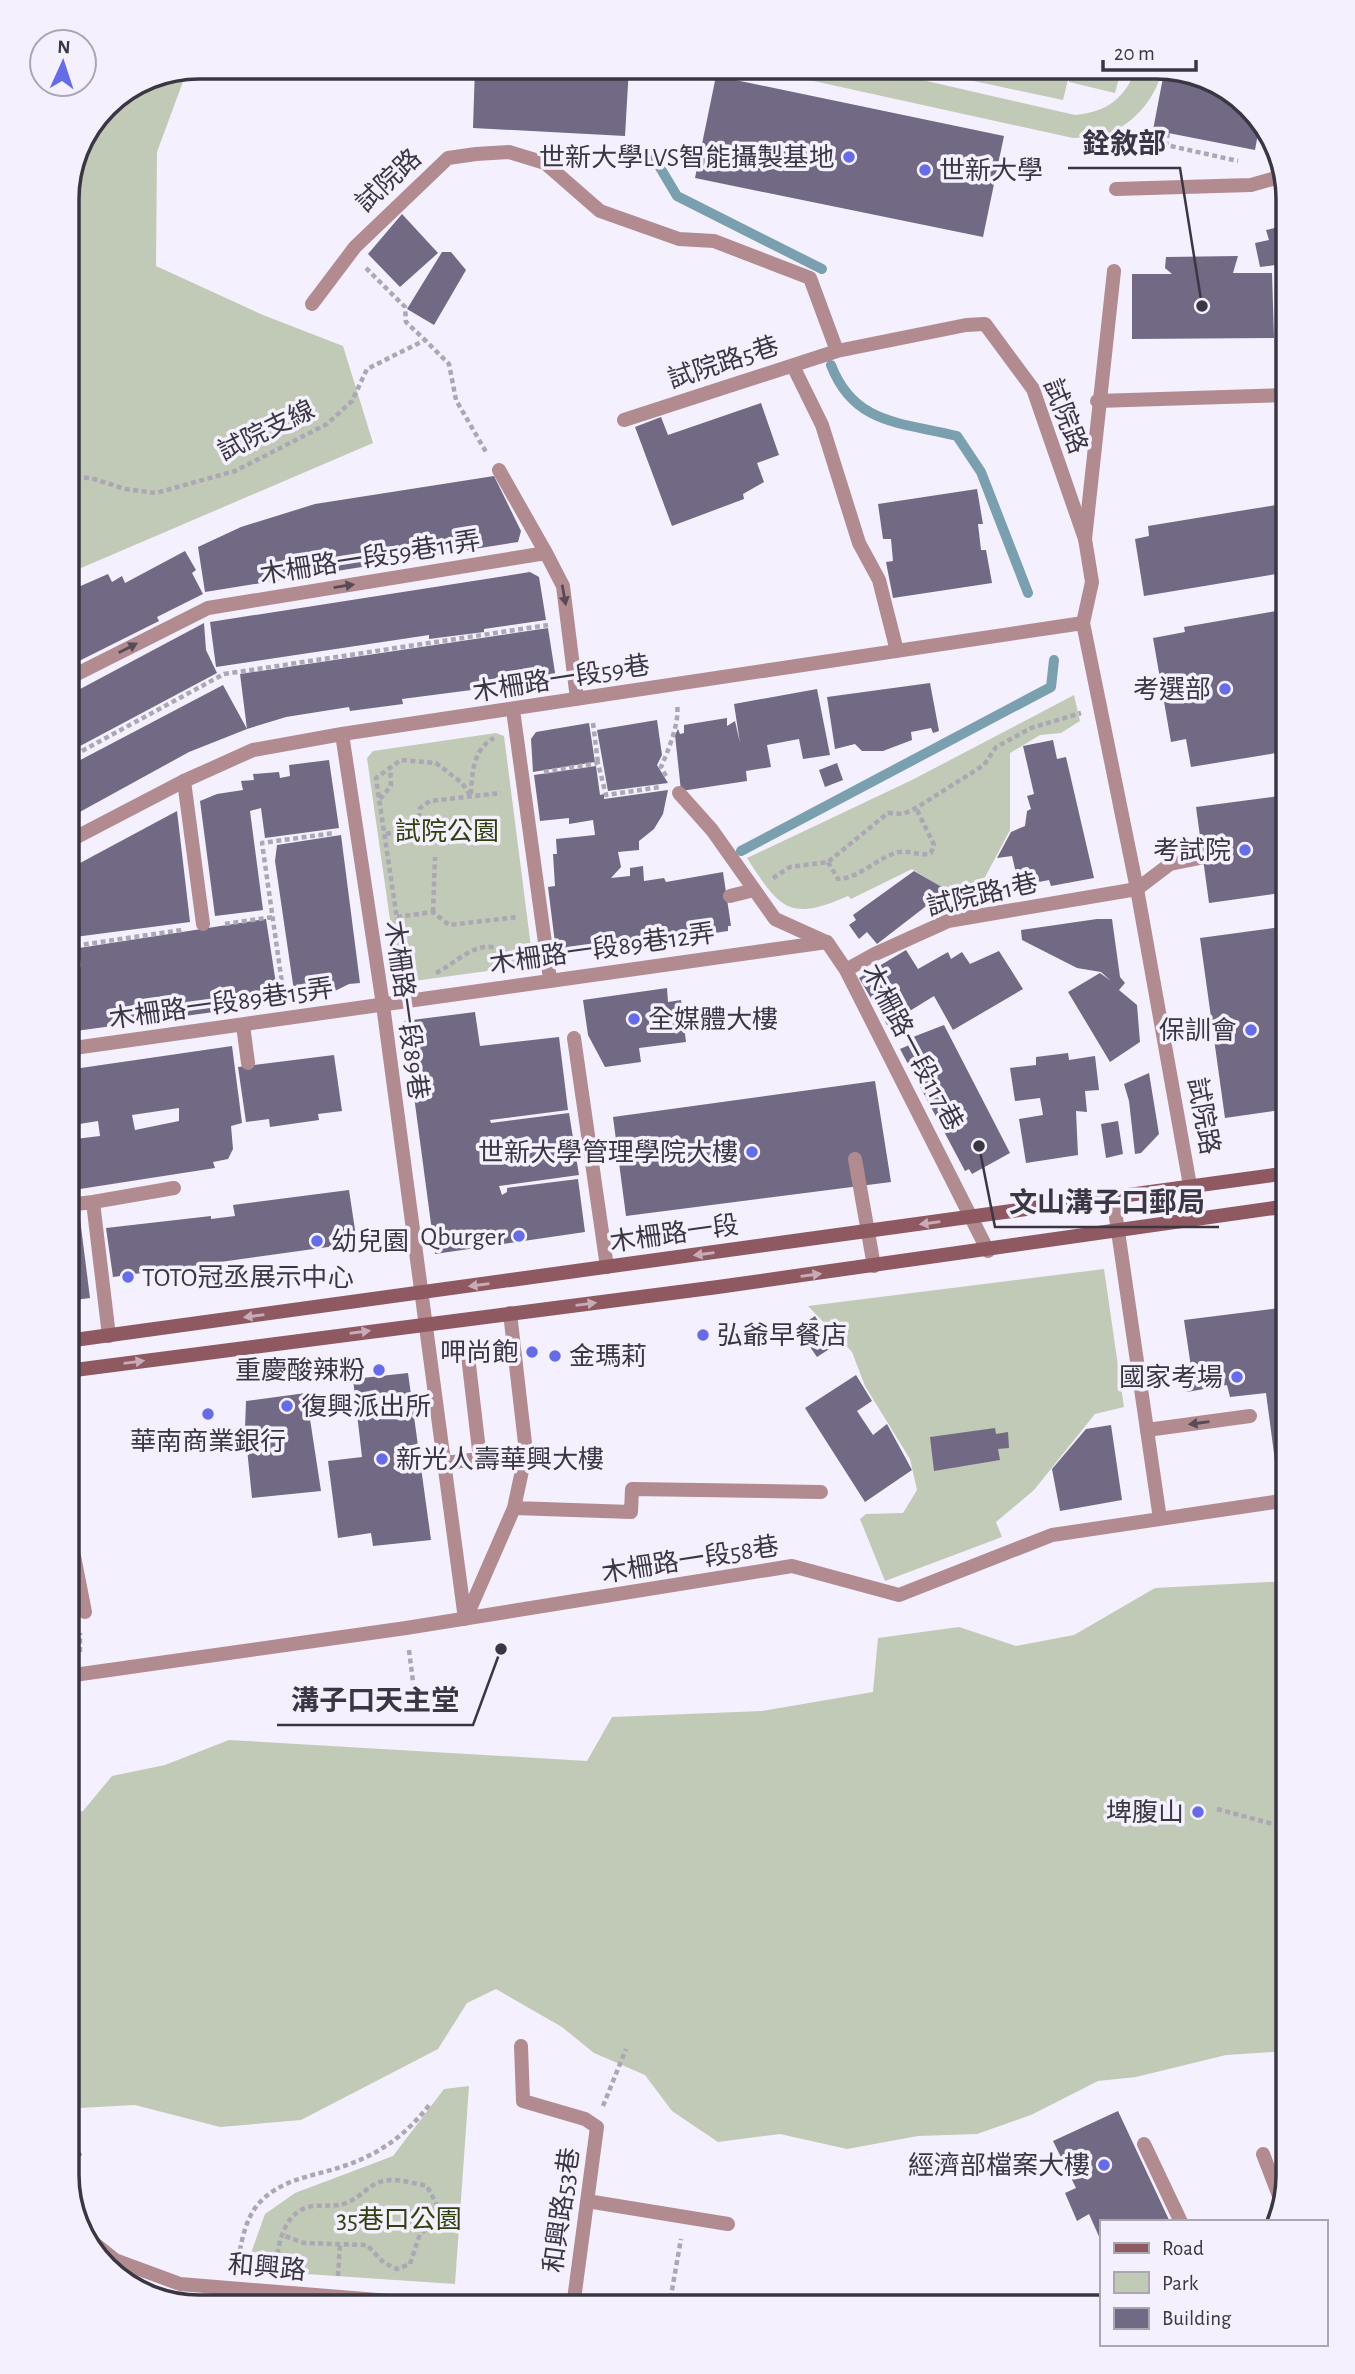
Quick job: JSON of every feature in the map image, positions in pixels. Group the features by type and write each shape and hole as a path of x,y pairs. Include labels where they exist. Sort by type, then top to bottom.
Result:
{"main road":[{"name":"木柵路一段","path":"79,1340 1276,1175"},
{"path":"79,1369 988,1251 1276,1208"}],"street":[{"name":"試院路","path":"312,304 355,247 448,158 509,152 545,163 600,211 679,239 714,241 810,278 837,351 966,325 985,324 1033,389 1085,539 1092,582 1083,623 1137,889 1196,1219"},
{"path":"1116,189 1251,185 1274,179"},
{"path":"1085,539 1097,401 1114,271"},
{"name":"試院路5巷","path":"624,420 837,351"},
{"path":"793,366 822,425 859,543 879,580 897,651"},
{"path":"1097,401 1276,395"},
{"path":"499,470 564,586 577,699"},
{"name":"木柵路一段59巷11弄","path":"79,673 208,608 547,553"},
{"name":"木柵路一段59巷","path":"79,836 184,781 253,750 342,734 1083,623"},
{"path":"513,710 550,979"},
{"name":"木柵路一段89巷","path":"342,734 383,1005 422,1293"},
{"path":"184,781 204,926"},
{"path":"679,793 712,830 775,919 828,942"},
{"path":"1137,889 1170,864 1200,858"},
{"name":"試院路1巷","path":"846,970 948,921 1137,889"},
{"path":"730,895 754,890"},
{"name":"木柵路一段89巷12弄","path":"383,1005 550,979 828,942"},
{"name":"木柵路一段117巷","path":"828,942 846,970 988,1251"},
{"name":"木柵路一段89巷15弄","path":"79,1047 383,1005"},
{"path":"243,1025 248,1063"},
{"path":"575,1038 607,1267"},
{"path":"855,1159 874,1266"},
{"path":"79,1204 174,1188"},
{"path":"1113,1197 1160,1519"},
{"path":"93,1202 109,1336"},
{"path":"422,1293 465,1619"},
{"path":"465,1619 514,1508 526,1452 510,1313"},
{"path":"444,1463 480,1459 468,1356"},
{"path":"1147,1430 1250,1416"},
{"name":"木柵路一段58巷","path":"514,1508 631,1512 632,1489 821,1492"},
{"name":"木柵路一段58巷","path":"79,1674 406,1628 792,1566 899,1595 1052,1535 1276,1502"},
{"path":"79,1581 85,1612"},
{"name":"和興路53巷","path":"521,2046 523,2101 585,2119 597,2127 575,2295"},
{"path":"1144,2144 1180,2220"},
{"path":"1263,2154 1275,2186"},
{"path":"587,2201 728,2224"},
{"name":"和興路","path":"110,2256 180,2284 288,2295"}],"path":[{"path":"1168,134 1166,145 1251,164"},
{"path":"1260,159 1267,154"},
{"path":"359,262 405,307 406,323 449,364 456,400 473,434 499,470"},
{"name":"試院支線","path":"79,478 91,478 125,489 156,493 235,471 327,424 352,401 367,369 425,340"},
{"path":"79,753 224,674 568,622"},
{"path":"593,723 598,763 606,795 671,785 661,767 672,741 678,707"},
{"path":"754,890 790,867 828,862 888,813 903,814 916,807 984,765 996,747 1031,728 1081,713"},
{"path":"470,795 474,765 484,743 499,735"},
{"path":"470,795 462,783 436,763 401,761 376,778 403,959 408,971 416,976 438,972 468,953 490,947 516,957 523,956 520,943"},
{"path":"540,772 598,763"},
{"path":"380,800 391,786 390,766"},
{"path":"386,834 418,828 420,808 430,801 501,791 503,804"},
{"path":"828,862 838,879 849,879 897,852 923,856 931,853 934,845 916,807"},
{"path":"287,1019 262,843 356,830"},
{"path":"433,912 435,858"},
{"path":"515,904 519,930"},
{"path":"397,917 433,912 449,925 517,917"},
{"path":"79,945 273,917"},
{"path":"79,1638 85,1612"},
{"path":"406,1628 417,1714"},
{"path":"1217,1809 1276,1825"},
{"path":"604,2104 626,2049"},
{"path":"232,2288 245,2227 260,2202 286,2183 345,2166 386,2147 417,2121 429,2104"},
{"path":"275,2293 276,2259 282,2235 293,2216 304,2208 343,2204 373,2185 392,2179 427,2186 440,2211 438,2221 420,2234 414,2257 405,2267 390,2268 367,2245 304,2243 282,2235"},
{"path":"671,2295 685,2217"},
{"path":"336,2295 340,2244"}],"green space":[{"path":"805,79 918,79 1075,115 1097,111 1114,102 1131,79 1160,79 1144,107 1127,123 1103,135 1073,138"},
{"path":"964,79 1068,79 1063,100"},
{"path":"1070,79 1119,79 1115,93 1069,82"},
{"path":"184,80 157,152 156,266 263,315 343,346 373,443 79,569 79,191 91,146 103,126 120,108 160,85"},
{"path":"1074,695 1080,721 1061,733 1040,735 1010,753 1010,830 974,898 962,900 912,869 851,899 848,896 828,904 799,909 778,899 747,858 912,780"},
{"name":"試院公園","path":"496,733 504,736 532,955 525,966 399,983 367,758 373,751"},
{"path":"1104,1269 1124,1407 1095,1414 1034,1490 996,1522 1002,1537 885,1581 860,1519 866,1514 903,1513 917,1490 910,1459 865,1386 852,1352 808,1306"},
{"path":"1276,1582 1276,2052 1226,2055 1136,2077 1098,2081 1031,2115 977,2134 918,2136 847,2149 780,2134 718,2142 672,2111 645,2075 594,2053 562,2027 496,1989 467,2003 438,2049 301,2120 220,2127 135,2105 79,2108 79,1812 83,1811 112,1776 165,1765 229,1740 587,1761 612,1717 762,1711 873,1692 878,1638 959,1627 1016,1646 1074,1635 1155,1588"},
{"name":"35巷口公園","path":"469,2086 455,2284 245,2270 265,2214 295,2193 393,2156 444,2089"}],"building":[{"path":"475,79 628,79 625,136 473,128"},
{"name":"世新大學LVS智能攝製基地","path":"715,79 730,79 1004,136 983,237 695,178"},
{"path":"1164,79 1195,85 1223,99 1247,120 1258,135 1255,150 1153,130"},
{"path":"402,214 438,253 400,287 368,254"},
{"path":"1276,228 1276,269 1275,265 1260,267 1255,243 1269,240 1266,230"},
{"path":"442,252 451,252 466,270 434,325 407,309"},
{"path":"1238,256 1233,273 1272,273 1274,338 1132,339 1132,274 1172,274 1165,268 1166,257"},
{"path":"761,403 779,455 757,463 764,482 743,494 744,499 672,526 635,427 661,417 668,435"},
{"path":"494,476 521,531 518,542 205,592 198,547 241,527 315,504"},
{"path":"977,489 983,524 978,524 981,550 986,550 992,583 893,598 886,562 893,561 891,539 883,539 878,504"},
{"path":"1276,505 1276,574 1144,596 1135,539 1149,536 1148,526"},
{"path":"185,551 196,570 192,573 203,594 157,617 159,621 79,661 79,587 108,574 112,582 122,576 125,583"},
{"path":"530,572 539,577 546,620 484,629 484,632 429,639 429,635 216,667 210,622"},
{"name":"考選部","path":"1276,611 1276,753 1191,767 1186,739 1171,742 1153,638 1185,632 1184,627"},
{"path":"204,623 206,650 217,673 79,747 79,690"},
{"path":"548,628 556,679 402,699 403,704 350,711 349,707 286,717 247,729 240,674"},
{"path":"930,683 939,731 933,733 931,728 911,732 912,740 883,751 862,751 855,744 835,749 827,697"},
{"path":"223,685 247,729 189,752 79,812 79,761"},
{"path":"817,689 830,755 803,759 799,739 767,745 771,767 746,771 747,781 681,791 675,735 678,729 680,734 684,733 684,725 727,718 727,726 735,721 740,743 734,704"},
{"path":"657,720 662,755 657,765 668,783 608,791 597,730"},
{"path":"589,723 595,762 533,772 531,739 536,732"},
{"path":"1053,740 1057,759 1066,757 1094,878 1051,886 1049,880 1019,886 1012,856 997,858 1011,832 1025,826 1027,811 1031,809 1027,796 1034,794 1023,746"},
{"path":"329,760 339,828 265,838 261,808 250,811 263,910 215,916 200,801 217,794 243,790 241,781 254,780 253,774 279,772 280,778 290,776 289,765"},
{"path":"837,763 843,780 825,787 819,770"},
{"path":"596,766 600,795 604,794 604,799 668,790 663,814 654,829 639,841 639,850 618,852 621,867 611,878 630,876 630,868 643,866 644,881 664,878 666,882 723,872 731,926 728,926 728,931 565,955 555,943 548,887 555,886 553,854 557,854 556,839 595,835 593,820 569,824 569,818 540,821 534,775"},
{"name":"考試院","path":"1276,797 1276,894 1209,903 1196,807"},
{"path":"177,811 190,922 79,936 79,864"},
{"path":"341,835 360,983 349,984 331,993 295,998 275,861 277,845"},
{"path":"914,871 947,890 877,944 867,932 859,939 849,925 856,920 853,915"},
{"path":"266,919 279,1003 79,1031 79,948"},
{"path":"1112,919 1120,977 1125,983 1119,990 1137,1005 1140,1042 1110,1062 1068,992 1100,973 1111,981 1101,972 1077,968 1022,940 1021,930"},
{"name":"保訓會","path":"1276,928 1276,1111 1225,1118 1200,938"},
{"path":"906,950 918,969 948,952 951,959 962,952 970,964 999,951 1023,989 953,1030 934,996 887,1025 859,978"},
{"name":"全媒體大樓","path":"667,988 668,1002 681,1000 686,1042 639,1048 641,1062 605,1067 588,1035 583,1000"},
{"path":"475,1012 480,1046 559,1037 568,1110 490,1120 491,1123 569,1113 579,1175 499,1186 502,1195 507,1192 507,1188 578,1179 585,1232 435,1254 404,1021"},
{"path":"944,1025 1010,1153 972,1174 969,1169 965,1171 900,1049 916,1042 913,1037"},
{"path":"232,1046 242,1123 231,1126 233,1149 228,1159 213,1162 215,1168 79,1189 79,1139 100,1136 98,1121 79,1124 79,1068","holes":["179,1108 179,1121 135,1130 132,1115"]},
{"path":"1068,1053 1069,1060 1095,1056 1099,1090 1085,1091 1087,1112 1076,1111 1078,1155 1026,1163 1019,1119 1043,1115 1040,1098 1015,1101 1010,1068 1036,1065 1036,1057"},
{"path":"334,1055 342,1111 318,1114 319,1120 270,1127 269,1119 246,1122 238,1067"},
{"path":"1149,1073 1159,1134 1141,1153 1135,1154 1129,1101 1124,1084"},
{"name":"世新大學管理學院大樓","path":"875,1081 891,1182 626,1216 613,1117"},
{"path":"1118,1121 1123,1154 1106,1158 1101,1124"},
{"path":"349,1190 357,1243 113,1277 106,1228 211,1216 211,1219 235,1216 233,1205"},
{"path":"79,1211 90,1298 79,1299"},
{"name":"國家考場","path":"1276,1308 1276,1461 1266,1393 1230,1397 1227,1385 1187,1392 1183,1369 1191,1367 1184,1320"},
{"path":"815,1316 834,1346 817,1357 797,1328"},
{"name":"新光人壽華興大樓","path":"408,1373 431,1540 373,1546 371,1533 338,1538 328,1461 362,1457 353,1379"},
{"path":"856,1375 872,1401 857,1411 873,1435 887,1424 912,1470 865,1502 805,1408"},
{"path":"306,1393 321,1491 252,1498 245,1429 246,1401"},
{"path":"1111,1425 1122,1500 1060,1511 1052,1469 1086,1429"},
{"path":"995,1428 996,1434 1008,1432 1009,1448 998,1449 1000,1460 934,1471 930,1437"},
{"name":"經濟部檔案大樓","path":"1118,2111 1169,2220 1100,2220 1100,2239 1089,2214 1077,2221 1065,2193 1076,2188 1053,2141"}],"waterway":[{"path":"652,154 677,196 822,269"},
{"path":"831,365 841,385 866,410 899,423 957,436 981,472 1028,593"},
{"path":"741,851 1051,687 1054,660"}],"place":[{"name":"世新大學LVS智能攝製基地","path":"849,157"},
{"name":"世新大學","path":"925,170"},
{"name":"銓敘部","path":"1202,306"},
{"name":"考選部","path":"1225,689"},
{"name":"考試院","path":"1245,850"},
{"name":"全媒體大樓","path":"634,1019"},
{"name":"保訓會","path":"1251,1030"},
{"name":"文山溝子口郵局","path":"979,1146"},
{"name":"世新大學管理學院大樓","path":"752,1152"},
{"name":"Qburger","path":"519,1236"},
{"name":"幼兒園","path":"317,1241"},
{"name":"TOTO冠丞展示中心","path":"128,1277"},
{"name":"弘爺早餐店","path":"703,1335"},
{"name":"呷尚飽","path":"532,1352"},
{"name":"金瑪莉","path":"555,1356"},
{"name":"重慶酸辣粉","path":"379,1370"},
{"name":"國家考場","path":"1237,1377"},
{"name":"復興派出所","path":"287,1406"},
{"name":"華南商業銀行","path":"208,1414"},
{"name":"新光人壽華興大樓","path":"382,1459"},
{"name":"溝子口天主堂","path":"501,1649"},
{"name":"埤腹山","path":"1198,1812"},
{"name":"經濟部檔案大樓","path":"1104,2165"}]}
